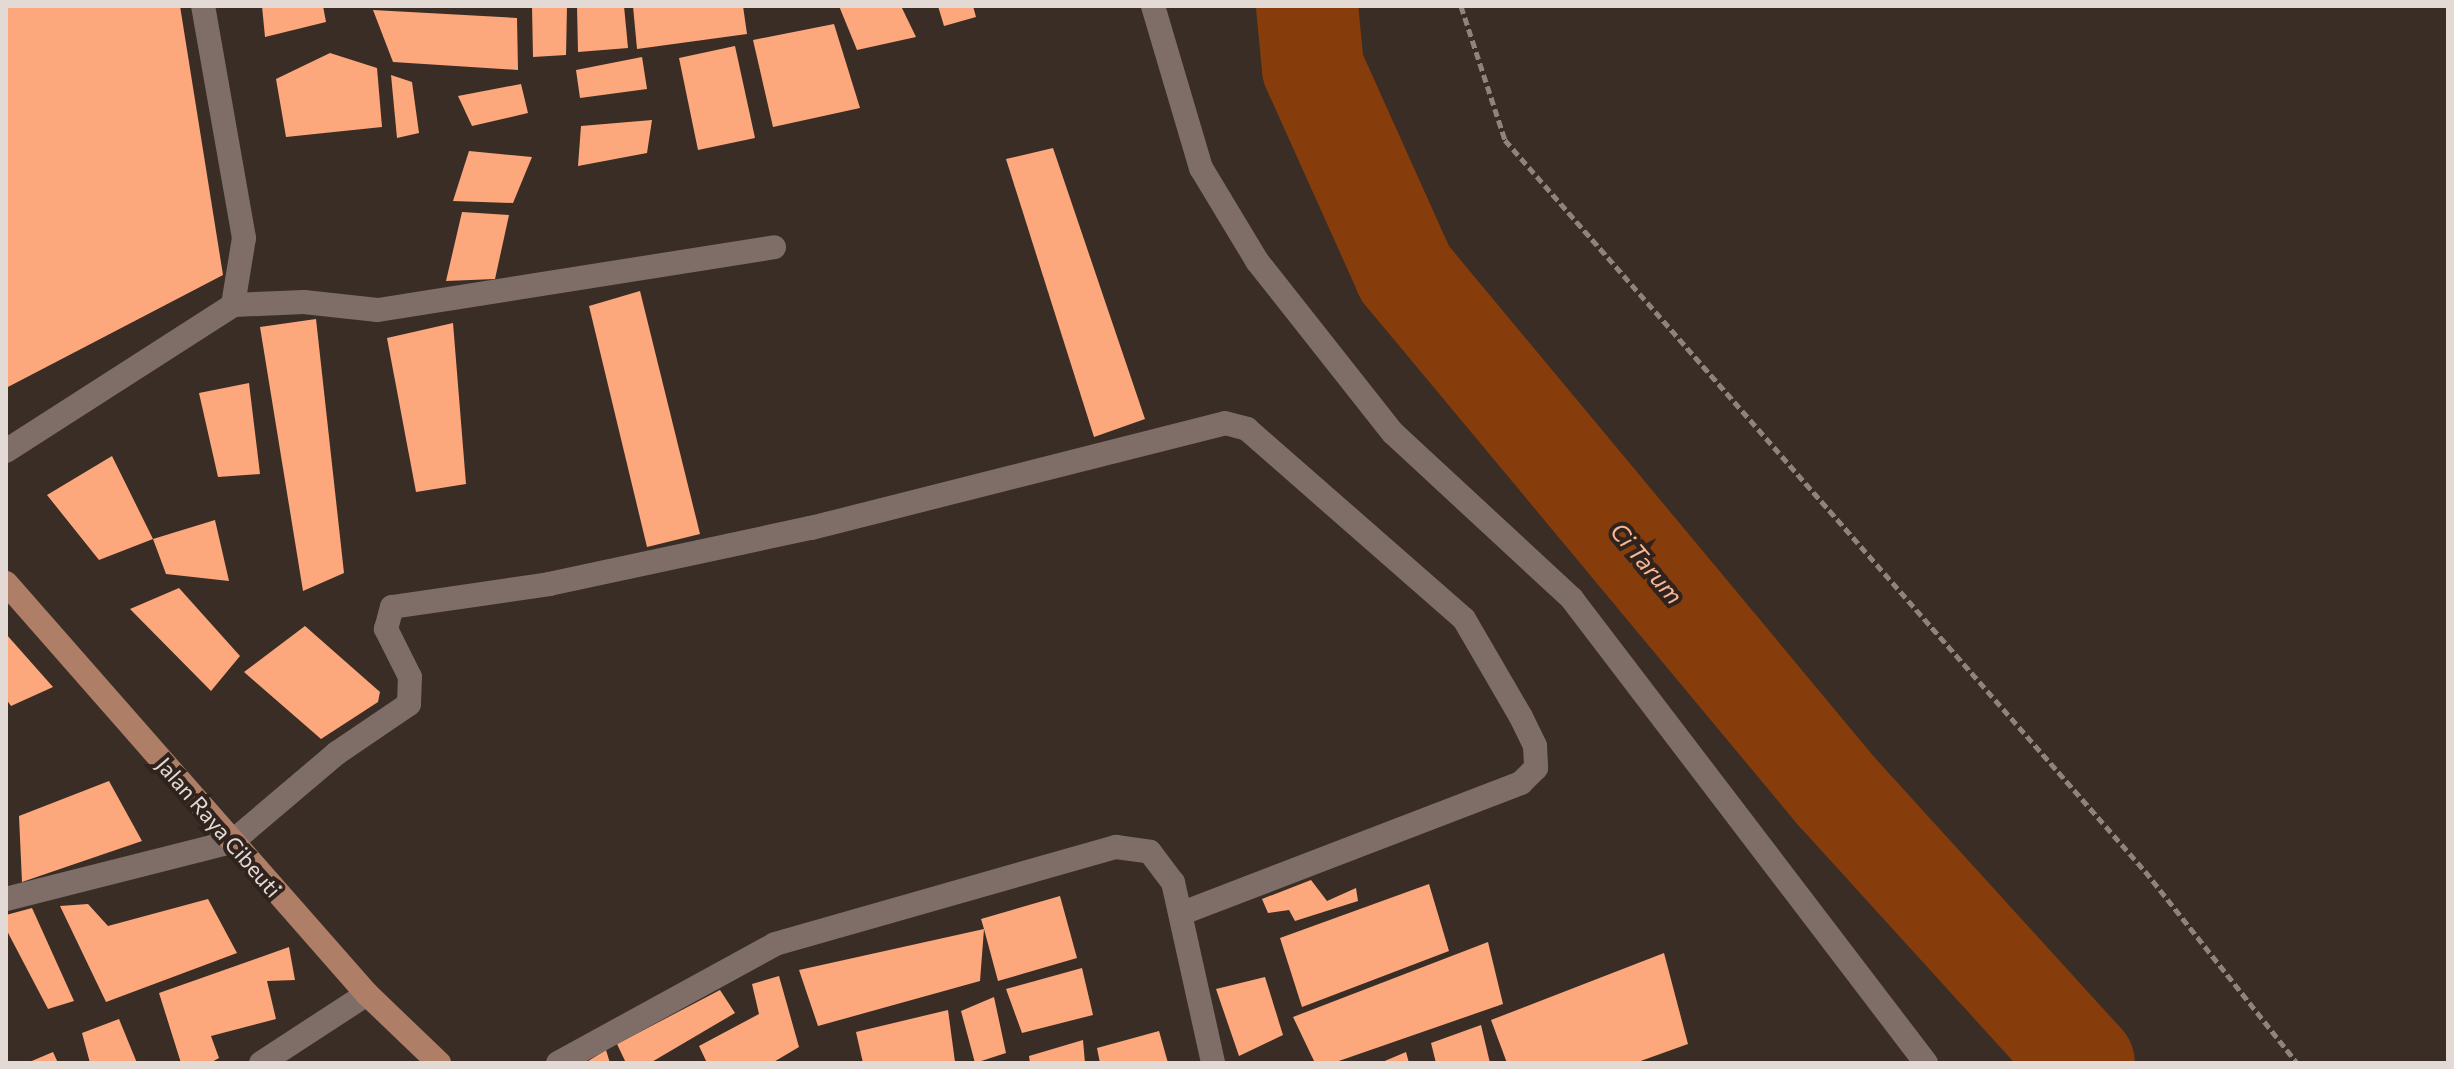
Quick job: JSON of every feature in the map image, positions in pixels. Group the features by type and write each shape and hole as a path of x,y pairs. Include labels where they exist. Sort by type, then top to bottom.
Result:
{"main road":[{"name":"Jalan Raya Cibeuti","path":"6,583 367,994 439,1063"}],"street":[{"path":"203,6 244,238 233,305"},
{"path":"1153,6 1201,168 1257,261 1393,433 1572,599 1926,1063"},
{"path":"6,451 233,305 304,302 378,310 774,247"},
{"path":"6,899 232,842 337,753 409,704 410,677 386,629 392,607 549,584 811,528 1225,423 1247,429 1464,619 1535,746 1536,768 1521,783 1182,913"},
{"path":"558,1063 775,944 1101,850 1133,847 1150,852 1173,882 1213,1063"},
{"path":"261,1063 367,994"}],"path":[{"path":"1461,6 1505,140 2145,871 2297,1063"}],"building":[{"path":"6,6 180,6 223,275 6,388"},
{"path":"262,6 323,6 326,22 265,37"},
{"path":"532,6 567,6 566,55 533,57"},
{"path":"577,6 624,6 628,48 578,52"},
{"path":"633,6 743,6 747,34 637,49"},
{"path":"839,6 901,6 916,37 857,50"},
{"path":"938,6 973,6 976,17 944,26"},
{"path":"373,10 517,18 518,70 393,62"},
{"path":"834,24 860,108 773,127 753,40"},
{"path":"735,46 755,138 698,150 679,58"},
{"path":"330,53 377,68 382,127 286,137 276,79"},
{"path":"642,57 647,89 580,98 576,70"},
{"path":"391,75 412,82 419,133 397,138"},
{"path":"521,84 528,113 472,126 458,96"},
{"path":"652,120 647,153 578,166 581,126"},
{"path":"1053,148 1145,419 1094,437 1006,159"},
{"path":"469,151 532,157 513,203 453,201"},
{"path":"462,212 509,215 495,279 446,281"},
{"path":"640,291 700,534 647,547 589,306"},
{"path":"316,319 344,573 303,591 260,327"},
{"path":"453,323 466,484 416,492 387,338"},
{"path":"249,383 260,474 218,477 199,393"},
{"path":"112,456 153,539 99,560 47,495"},
{"path":"215,520 229,581 166,574 153,539"},
{"path":"179,588 240,656 211,691 130,609"},
{"path":"305,626 380,692 378,702 321,739 244,672"},
{"path":"6,634 53,687 11,706 6,699"},
{"path":"109,781 142,841 22,882 19,816"},
{"path":"1311,880 1327,901 1356,888 1358,901 1295,921 1289,910 1268,913 1262,899"},
{"path":"1429,884 1449,951 1302,1007 1280,938"},
{"path":"1060,896 1077,958 998,981 981,919"},
{"path":"208,899 237,953 106,1002 60,906 88,904 108,926"},
{"path":"32,908 74,1001 48,1009 6,929 6,915"},
{"path":"984,929 980,981 818,1026 799,970"},
{"path":"1488,942 1503,1004 1333,1063 1315,1063 1293,1017"},
{"path":"289,947 295,980 267,981 276,1019 211,1036 219,1058 210,1063 181,1063 159,993"},
{"path":"1664,953 1688,1044 1635,1063 1507,1063 1491,1020"},
{"path":"1082,968 1093,1015 1022,1033 1006,989"},
{"path":"779,976 799,1047 772,1063 707,1063 699,1046 759,1014 752,984"},
{"path":"1265,977 1283,1035 1239,1056 1216,989"},
{"path":"720,990 735,1013 650,1063 626,1063 617,1044"},
{"path":"994,997 1006,1053 975,1063 961,1011"},
{"path":"948,1010 955,1062 863,1063 856,1032"},
{"path":"119,1019 137,1063 90,1063 82,1033"},
{"path":"1481,1025 1490,1063 1436,1063 1431,1043"},
{"path":"1159,1031 1168,1063 1100,1063 1097,1048"},
{"path":"1083,1040 1085,1063 1030,1063 1029,1056"},
{"path":"606,1050 610,1063 585,1063"},
{"path":"53,1052 58,1063 27,1063"},
{"path":"1406,1052 1409,1063 1380,1063"}],"waterway":[{"name":"Ci Tarum","path":"1307,6 1313,68 1405,273 1837,792 2084,1063"}]}
